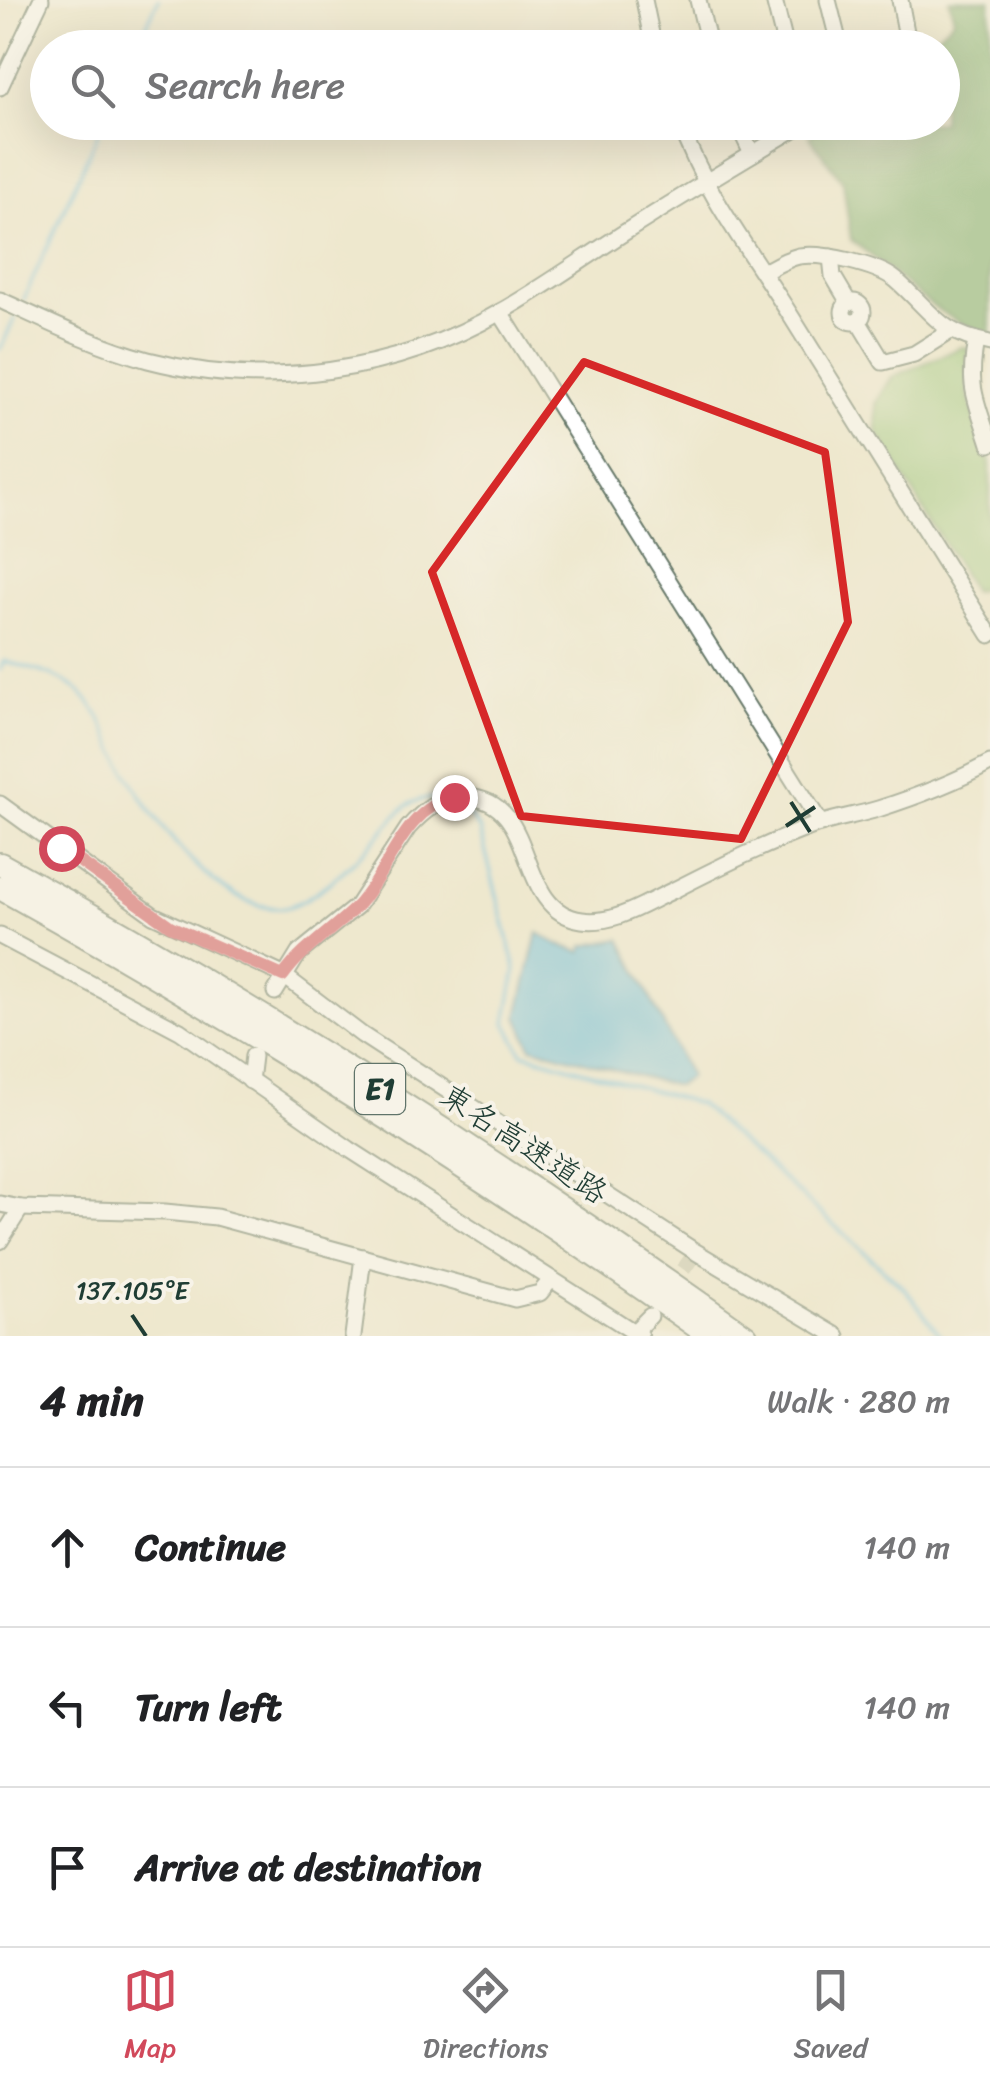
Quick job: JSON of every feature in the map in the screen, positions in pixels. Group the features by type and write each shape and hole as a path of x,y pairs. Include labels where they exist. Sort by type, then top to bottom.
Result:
{"highway":[{"name":"東名高速道路","path":"0,864 196,975 369,1081 616,1244 746,1336"},
{"name":"東名高速道路","path":"0,888 234,1022 357,1099 710,1336"}],"street":[{"path":"0,87 41,0"},
{"path":"644,0 650,30"},
{"path":"698,0 706,30"},
{"path":"774,0 782,30"},
{"path":"828,0 836,30"},
{"path":"900,0 906,30"},
{"path":"686,140 704,182 990,635"},
{"path":"745,140 752,154"},
{"path":"0,300 135,356 192,368 258,375 330,371 373,363 434,343 500,312 776,140"},
{"path":"764,272 803,255 832,258 887,274 949,332 983,341 970,371 971,389 986,421 990,444"},
{"path":"832,258 833,276 849,303 855,302 862,309 858,320 882,362 914,354 949,332"},
{"path":"500,312 821,824"},
{"path":"276,992 299,953 357,906 408,828 443,800 480,798 506,814 522,839 537,886 547,900 558,911 598,921 623,914 756,850 821,824 920,794 990,763"},
{"path":"0,804 161,920 283,976 362,1034 696,1252 837,1336"},
{"path":"0,936 145,1011 550,1281 637,1334 650,1316"},
{"path":"250,1081 253,1056"},
{"path":"0,1204 216,1217 515,1299 540,1293 550,1281"},
{"path":"0,1241 21,1208"},
{"path":"353,1336 363,1257"}],"highlighted area":[{"path":"584,362 825,452 848,622 741,839 521,816 432,572"}],"green space":[{"path":"949,0 990,0 990,334 935,308 851,240 843,182 812,140 960,140 960,30 942,30 954,19"},
{"path":"962,347 968,348 968,394 990,464 990,586 973,592 877,432 876,403 892,377"}],"water":[{"path":"538,933 582,952 584,946 621,939 690,1077 676,1086 531,1047 518,1016"}],"waterway":[{"path":"144,30 158,0"},
{"path":"24,299 95,140"},
{"path":"0,349 15,318"},
{"path":"0,670 4,661 23,666 55,677 81,693 96,712 142,797 173,840 212,880 256,904 290,906 317,892 368,848 403,809 417,801 436,798"},
{"path":"459,802 480,830 516,969 506,1023 522,1053 699,1104 904,1288 941,1336"}],"tunnel":[{"path":"670,1288 696,1252"}],"route":[{"path":"61,848 170,926 283,976 299,953 357,906 418,817 454,797"}]}
